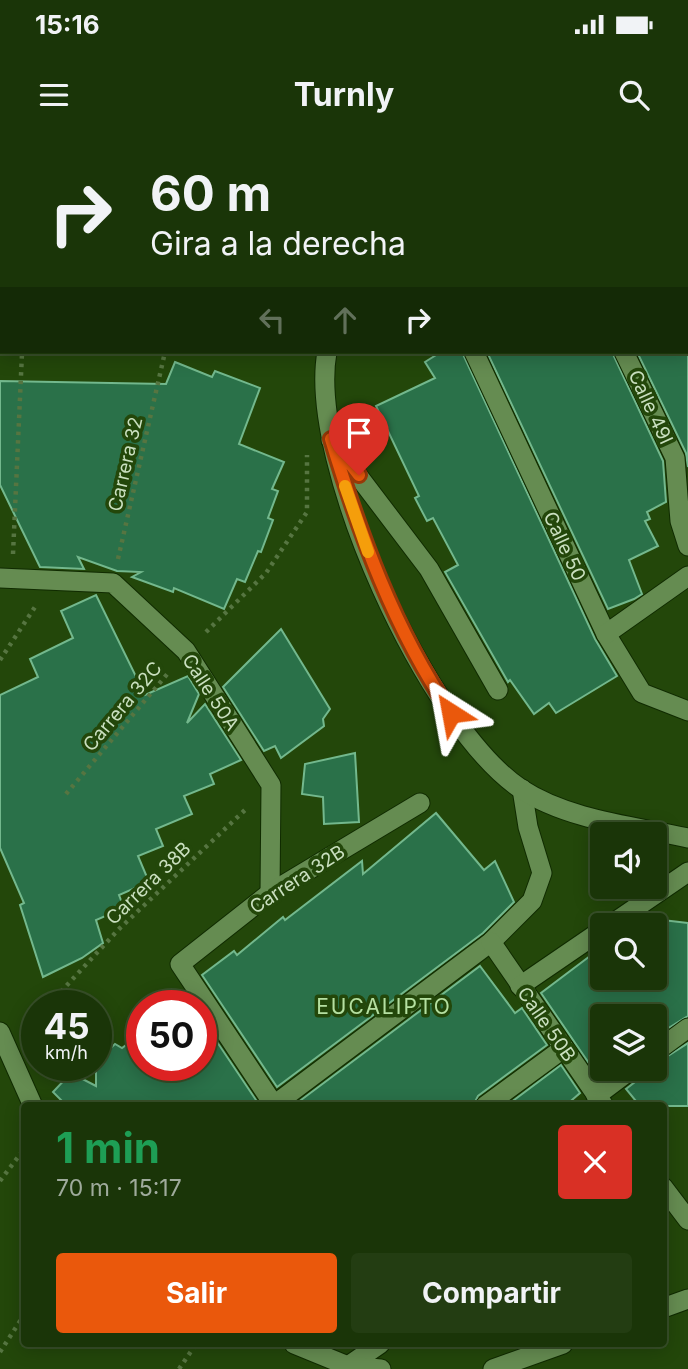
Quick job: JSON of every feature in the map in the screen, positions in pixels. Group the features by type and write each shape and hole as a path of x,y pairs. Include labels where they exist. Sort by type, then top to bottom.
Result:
{"street":[{"path":"327,354 323,391 331,439 361,535 412,648 435,689 469,738 500,772 522,789 577,813 688,838"},
{"name":"Calle 50","path":"475,354 607,634 642,693 688,711"},
{"name":"Calle 49I","path":"625,354 675,458 688,546"},
{"path":"331,439 429,569 498,690"},
{"path":"607,634 688,576"},
{"path":"6,578 113,583"},
{"name":"Calle 50A","path":"113,583 186,651 271,785"},
{"path":"270,893 271,785"},
{"path":"278,1102 491,942 532,901 542,873 528,827 522,789"},
{"name":"Carrera 32B","path":"272,1102 180,964 270,893 421,803"},
{"path":"628,913 688,872"},
{"path":"520,986 590,938"},
{"name":"Calle 50B","path":"491,942 600,1101"},
{"path":"667,1043 688,1028"},
{"path":"0,1032 31,1102"},
{"path":"490,1102 564,1048"},
{"path":"600,1101 620,1081"},
{"path":"674,1191 688,1220"},
{"path":"667,1307 688,1299"},
{"path":"301,1347 348,1366 381,1369"},
{"path":"348,1366 376,1347"},
{"path":"493,1369 555,1347"}],"path":[{"path":"6,578 22,354"},
{"name":"Carrera 32","path":"113,583 165,354"},
{"name":"Carrera 32C","path":"66,794 186,651 265,573 307,512 305,460 311,448 331,439"},
{"path":"0,660 53,580"},
{"name":"Carrera 38B","path":"62,990 119,929 271,785"},
{"path":"0,1181 21,1153"},
{"path":"0,1352 21,1320"},
{"path":"179,1369 194,1347"}],"building":[{"path":"438,354 463,354 595,639 617,676 556,713 549,703 534,714 510,680 508,682 445,572 458,565 433,518 427,521 415,498 419,496 376,406 435,378 425,362"},
{"path":"488,354 613,354 663,461 666,502 647,512 650,519 645,521 658,546 629,560 642,594 608,609"},
{"path":"638,354 688,354 688,467 686,453"},
{"path":"175,362 212,377 215,371 260,388 239,444 284,462 272,489 278,491 268,518 273,520 261,552 258,551 245,582 237,579 224,609 174,588 173,592 132,577 141,572 117,571 78,557 84,569 40,567 0,485 0,381 166,384"},
{"path":"96,595 145,695 188,676 199,694 187,723 205,704 241,760 210,774 214,784 184,796 192,814 156,829 163,846 138,856 149,882 119,895 124,908 96,920 103,943 82,958 43,977 20,905 24,903 0,848 0,695 38,677 30,659 73,638 61,611"},
{"path":"281,629 330,709 323,719 324,726 281,758 275,746 264,751 223,687"},
{"path":"355,753 359,822 324,824 323,797 302,794 305,764"},
{"path":"436,813 484,870 495,861 514,902 483,933 277,1087 217,997 217,990 212,990 202,975 234,951 237,955 283,917 285,920 362,861 363,874"},
{"path":"667,921 688,923 688,1016 667,1029 667,1004 590,1004 590,1065 541,993 590,956 590,990 667,990"},
{"path":"480,966 515,1013 522,1008 547,1045 478,1096 475,1102 298,1102"},
{"path":"217,1042 257,1102 63,1102 53,1092 63,1081 86,1081 96,1086 96,1081 112,1081 112,1047 115,1044 122,1048 126,1045 126,1081 217,1081"},
{"path":"688,1043 688,1106 667,1106 667,1102 637,1102 626,1089 636,1081 667,1081 667,1057"},
{"path":"561,1065 580,1093 570,1102 511,1102"}],"slow traffic":[{"path":"345,486 368,552"}],"district":[{"name":"EUCALIPTO","path":"384,1007"}],"route":[{"path":"359,475 331,439 361,535 383,588 412,648 451,713"}]}
